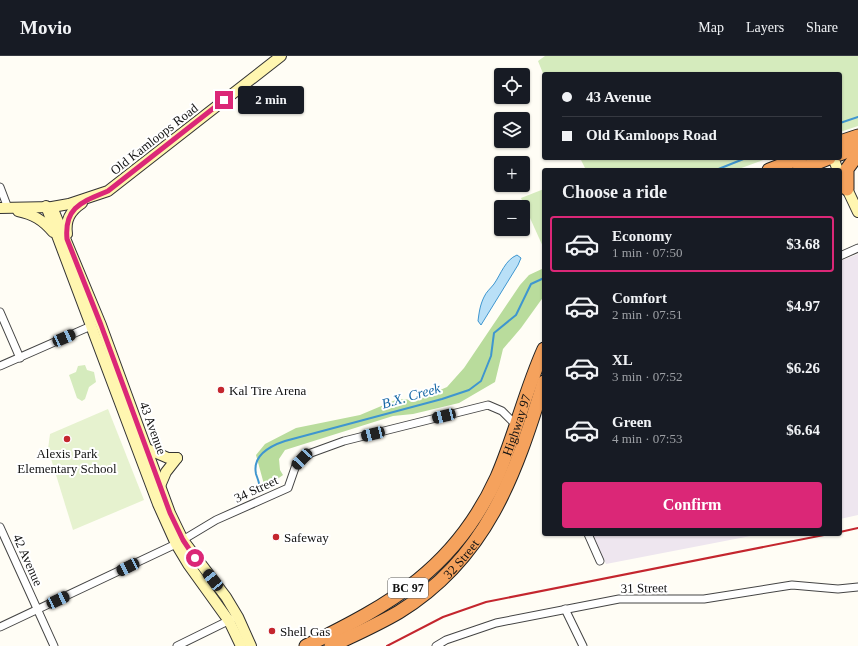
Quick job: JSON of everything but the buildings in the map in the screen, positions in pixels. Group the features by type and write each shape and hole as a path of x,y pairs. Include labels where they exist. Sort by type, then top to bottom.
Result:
{"highway":[{"path":"842,141 858,136"},
{"path":"842,153 858,147"},
{"path":"843,186 846,180 847,169 858,154"},
{"path":"774,168 795,160"},
{"path":"804,168 824,160"},
{"name":"Highway 97","path":"486,500 497,477 542,354"},
{"name":"Highway 97","path":"516,466 542,388"},
{"name":"32 Street","path":"306,646 380,608 432,577 467,551 496,510 516,466"},
{"name":"32 Street","path":"331,646 400,611 432,577 486,500"}],"street":[{"name":"Old Kamloops Road","path":"3,208 49,207 87,199 108,191 281,56"},
{"path":"843,186 858,212"},
{"path":"0,187 3,208 30,214 40,219 56,236"},
{"path":"67,239 66,227 68,217 75,207 87,199"},
{"name":"43 Avenue","path":"49,207 56,236 158,504 179,542"},
{"name":"43 Avenue","path":"49,207 67,239 101,325 188,564 233,619 251,646"},
{"path":"842,255 858,248"},
{"path":"0,312 20,358"},
{"path":"0,366 91,326"},
{"name":"34 Street","path":"0,627 179,542 216,520 288,488 296,465 311,454 344,441 488,405 502,411 516,425"},
{"path":"145,448 168,458 177,458 166,472 160,486"},
{"name":"42 Avenue","path":"0,527 2,535 54,646"},
{"path":"589,536 600,561"},
{"name":"31 Street","path":"436,646 446,640 496,622 619,599 704,599 792,585 838,589 858,587"},
{"path":"565,609 583,646"},
{"path":"177,646 233,619"},
{"name":"43 Avenue","path":"233,619 241,646"}],"shaded area":[{"path":"858,254 858,515 842,519 842,260"},
{"path":"593,536 751,536 606,564"}],"green space":[{"path":"545,56 858,56 858,126 842,131 842,72 542,72 538,61"},
{"path":"581,160 764,160 742,168 585,168"},
{"path":"542,190 542,245 530,218 530,200 522,200 521,198"},
{"path":"542,269 542,299 521,328 503,349 495,382 459,403 413,414 393,416 285,450 279,459 280,470 283,475 265,488 256,455 265,444 296,428 360,415 398,399 417,400 447,387 464,368 520,285 529,275"},
{"path":"85,365 87,370 94,372 96,382 89,387 85,399 82,401 77,398 69,375 76,372 78,366"},
{"path":"108,409 144,500 73,530 48,449 50,434"}],"water":[{"path":"517,255 521,258 518,265 481,325 478,318 485,295 494,284 509,260"}],"waterway":[{"name":"B.X. Creek","path":"842,122 858,117"},
{"name":"B.X. Creek","path":"721,168 741,160"},
{"name":"B.X. Creek","path":"260,490 255,467 263,452 274,446 285,441 442,399 469,390 481,381 491,356 494,333 516,315 531,284 542,279"}],"railway":[{"path":"842,532 858,528"},
{"path":"387,646 443,617 486,602 819,536"}],"place":[{"name":"Kal Tire Arena","path":"221,390"},
{"name":"Alexis Park Elementary School","path":"67,439"},
{"name":"Safeway","path":"276,537"},
{"name":"Shell Gas","path":"272,631"}],"route":[{"path":"195,558 183,540 170,513 145,448 127,394 67,239 66,227 68,217 75,207 87,199 108,191 224,100"}]}
